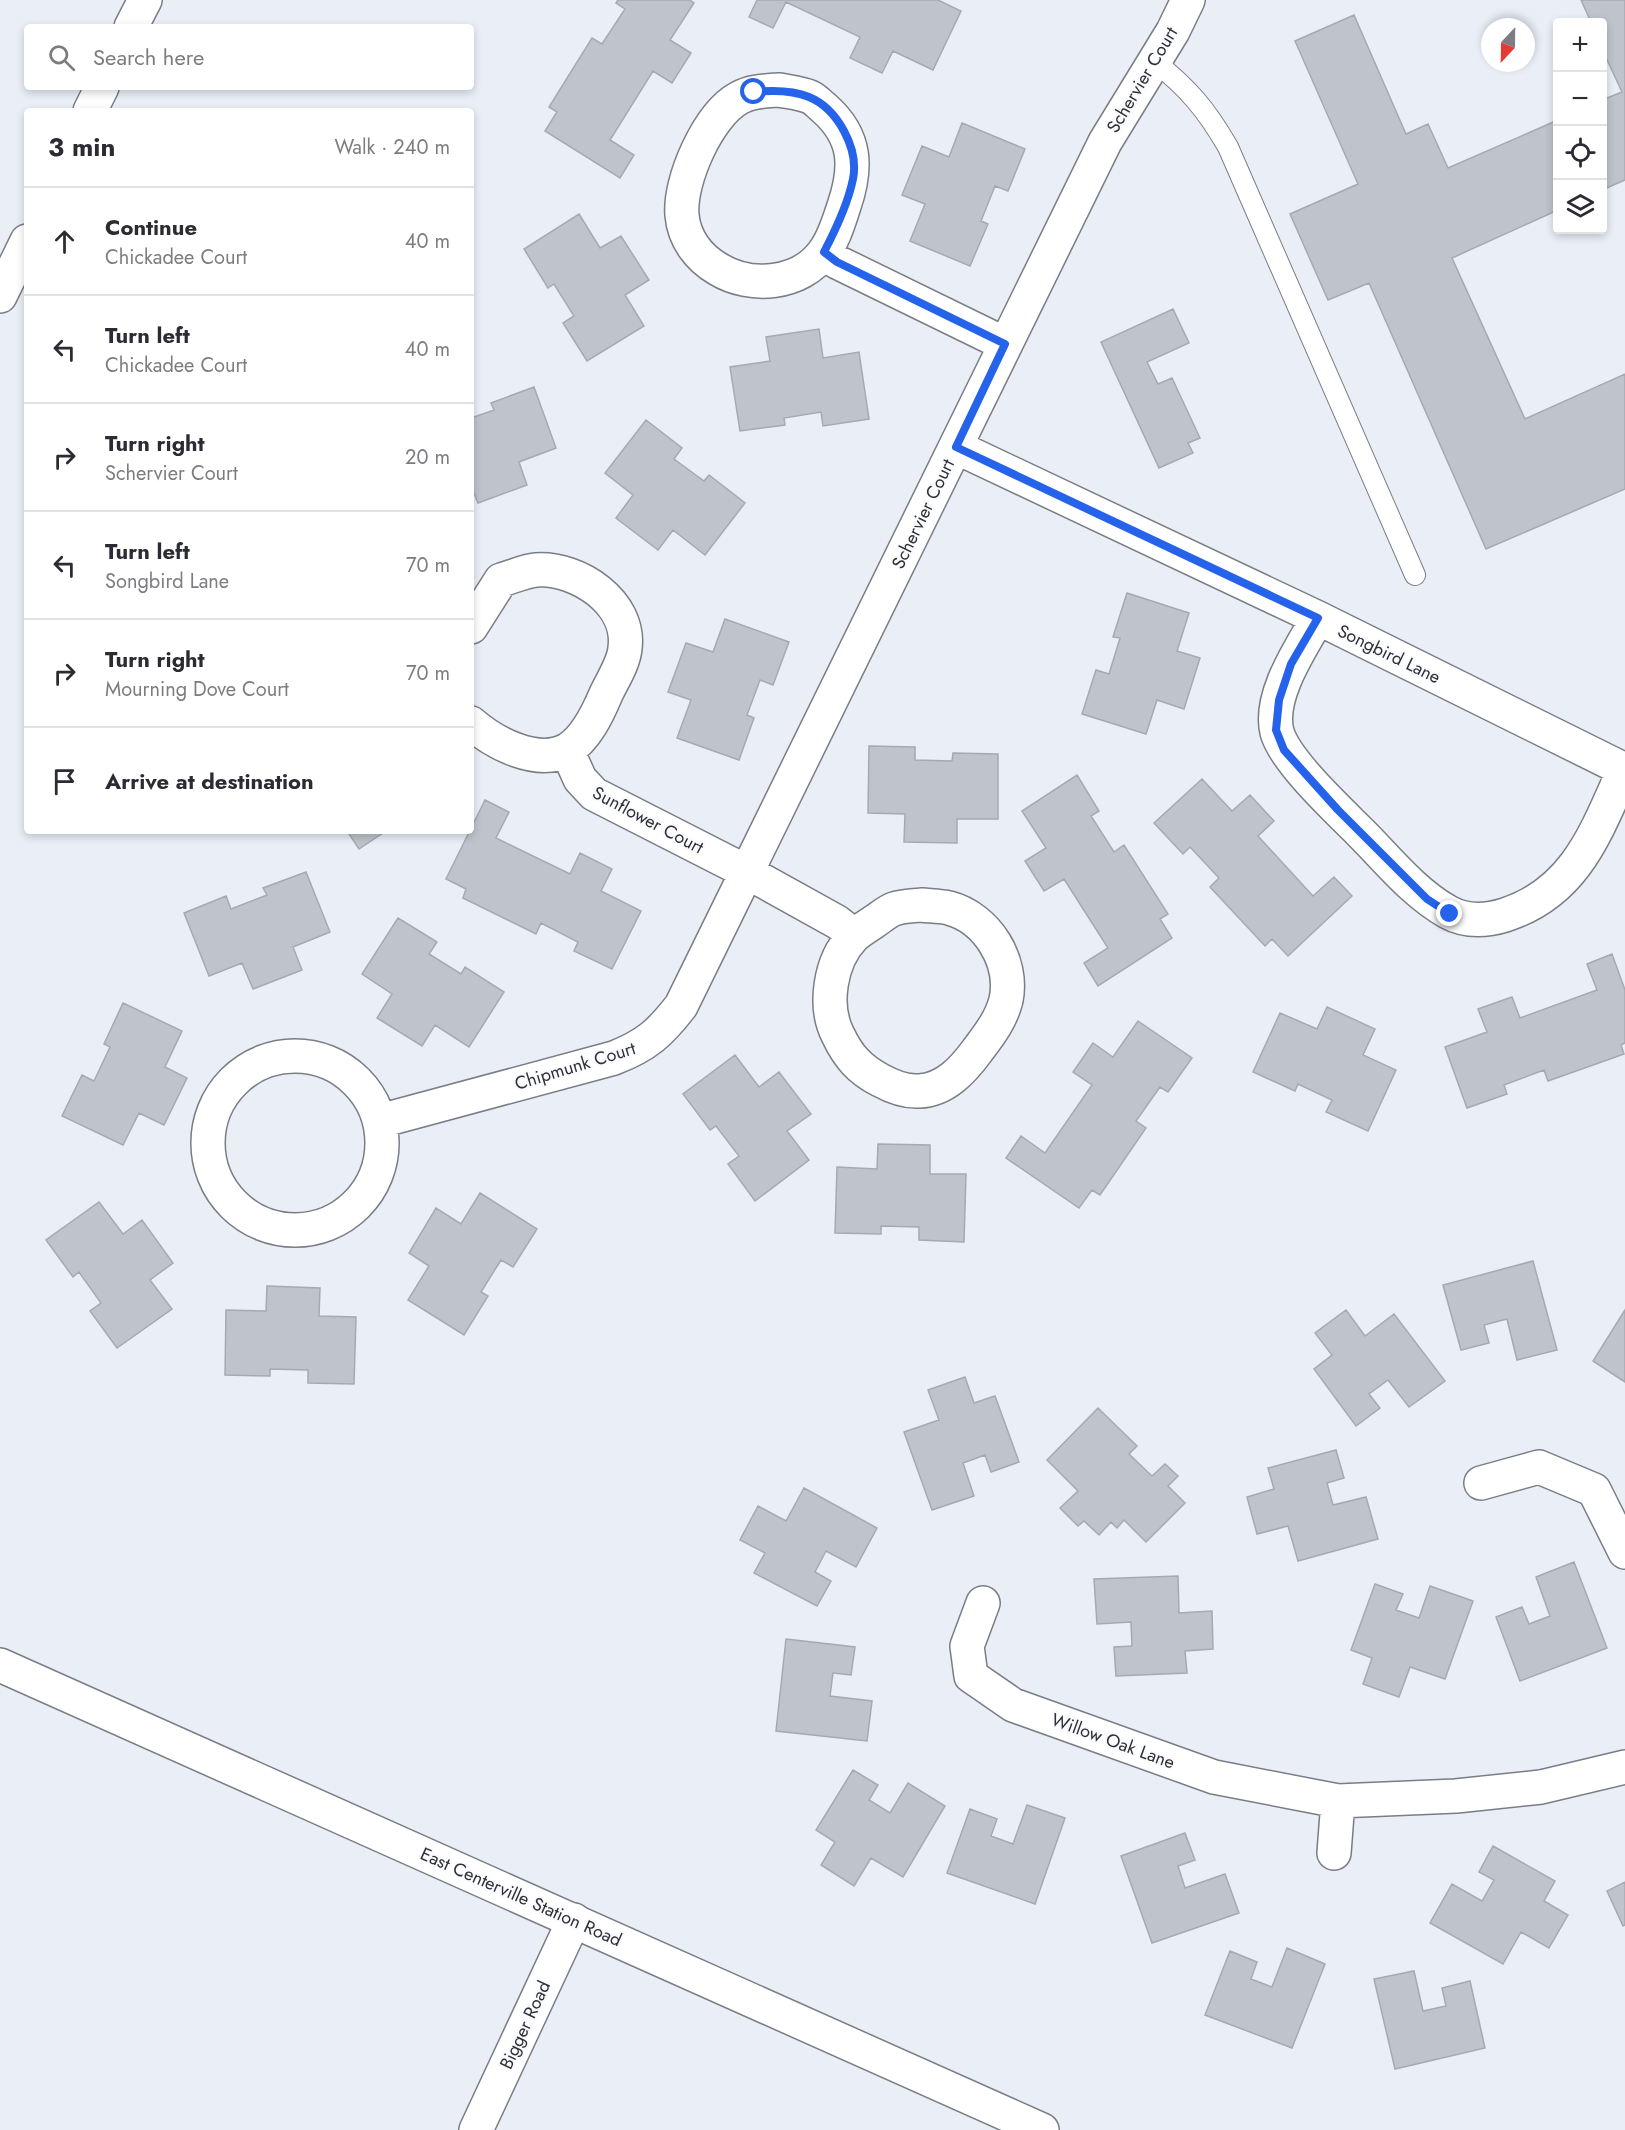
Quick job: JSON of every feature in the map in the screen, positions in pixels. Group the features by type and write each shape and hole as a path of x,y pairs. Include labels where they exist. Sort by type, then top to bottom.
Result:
{"street":[{"path":"133,24 145,0"},
{"name":"Schervier Court","path":"747,872 1105,142 1188,0"},
{"path":"92,108 100,90"},
{"path":"779,90 811,98 832,115 846,133 854,168 853,179 838,224 824,252 808,268 777,281 755,283 734,279 705,262 691,245 682,221 681,210 686,177 714,120 738,98 754,92 779,90"},
{"path":"0,296 24,247"},
{"path":"824,252 837,262 1005,344"},
{"name":"Songbird Lane","path":"956,447 1318,618 1624,770"},
{"path":"474,622 501,580 536,570 563,572 587,583 608,600 623,621 626,649 602,706 584,735 567,750 541,754 515,750 491,740 474,726"},
{"path":"1318,618 1291,664 1279,700 1276,730 1284,750 1338,810 1427,899 1450,914 1471,920 1493,919 1528,908 1552,892 1573,869 1594,837 1624,770"},
{"name":"Sunflower Court","path":"567,750 580,779 594,794 747,872 837,922 854,935"},
{"name":"Chipmunk Court","path":"380,1121 614,1058 640,1047 661,1031 681,1006 747,872"},
{"path":"921,905 949,908 972,919 991,936 1002,959 1008,984 1006,1001 995,1026 963,1070 943,1084 919,1091 893,1086 861,1070 846,1052 833,1025 830,1002 834,973 846,946 854,935 892,909 921,905"},
{"path":"294,1055 322,1060 348,1073 368,1094 380,1121 383,1147 380,1164 366,1195 348,1214 325,1226 299,1231 273,1228 249,1218 229,1201 215,1179 207,1151 209,1123 220,1096 240,1074 265,1060 294,1055"},
{"path":"1481,1483 1539,1467 1594,1490 1625,1552"},
{"name":"Willow Oak Lane","path":"983,1604 967,1646 971,1676 1013,1705 1214,1777 1338,1801 1456,1796 1541,1787 1625,1767"},
{"name":"East Centerville Station Road","path":"0,1665 1042,2130"},
{"path":"1334,1853 1338,1801"},
{"name":"Bigger Road","path":"476,2130 574,1920"}],"lane":[{"path":"1154,61 1183,84 1208,112 1228,147 1415,575"}],"building":[{"path":"618,0 690,0 694,3 670,40 691,53 672,83 653,71 610,140 634,155 620,178 545,131 557,112 549,107 592,38 602,44 625,9 616,3"},
{"path":"757,0 938,0 961,11 933,70 893,51 882,73 850,58 860,37 786,2 773,28 749,17"},
{"path":"1581,0 1625,0 1625,180 1607,188 1607,98 1622,92 1607,60 1607,18 1589,18"},
{"path":"1354,15 1406,134 1428,124 1448,168 1553,122 1553,212 1452,258 1525,419 1625,374 1625,489 1486,549 1369,283 1328,300 1290,214 1358,184 1295,41"},
{"path":"962,123 1025,149 1008,191 995,186 981,221 988,224 970,266 910,241 925,204 902,195 922,146 949,157"},
{"path":"579,214 600,248 621,236 649,280 625,295 644,326 587,361 563,323 574,316 554,284 548,288 524,249"},
{"path":"1173,309 1189,343 1147,362 1158,384 1172,378 1200,438 1188,443 1193,453 1159,468 1101,342"},
{"path":"819,329 823,358 859,352 869,419 823,426 821,412 784,418 785,425 740,431 730,367 770,361 766,337"},
{"path":"534,387 556,448 519,462 527,485 478,503 474,493 474,417 494,410 491,403"},
{"path":"646,420 682,448 674,459 704,481 709,475 745,503 705,555 673,530 658,550 616,518 633,495 605,473"},
{"path":"1127,593 1189,613 1177,651 1200,658 1184,709 1157,700 1146,734 1082,714 1096,670 1109,674 1120,638 1113,637"},
{"path":"725,619 789,642 773,685 760,680 747,715 754,718 739,760 677,738 691,700 668,692 686,643 713,652"},
{"path":"869,746 915,747 915,760 952,761 953,753 998,754 998,819 957,819 957,843 904,842 905,814 868,813"},
{"path":"1077,775 1099,811 1091,816 1114,852 1124,845 1168,914 1160,919 1172,938 1098,986 1084,963 1108,948 1064,879 1044,891 1025,861 1046,848 1022,811"},
{"path":"1202,779 1232,811 1250,795 1274,821 1258,836 1313,896 1334,877 1352,896 1288,956 1272,939 1265,946 1210,887 1219,878 1190,847 1183,854 1154,823"},
{"path":"485,800 509,812 496,838 570,874 580,853 612,869 601,891 641,911 612,969 574,951 578,942 541,923 536,934 463,898 466,889 446,879 468,834 474,834 474,822"},
{"path":"349,834 382,834 359,849"},
{"path":"306,872 330,932 293,947 302,970 253,989 242,963 209,976 184,913 226,896 231,909 267,895 263,888"},
{"path":"398,918 437,942 429,954 461,974 465,967 504,992 469,1047 435,1025 422,1046 377,1018 392,994 362,974"},
{"path":"1612,954 1625,990 1625,1043 1621,1045 1624,1054 1548,1081 1544,1070 1504,1085 1507,1094 1467,1108 1445,1047 1487,1032 1478,1009 1512,997 1520,1018 1597,990 1587,964"},
{"path":"123,1003 182,1031 165,1067 187,1078 164,1125 139,1113 123,1145 62,1116 82,1075 94,1081 110,1047 104,1044"},
{"path":"1327,1007 1375,1029 1363,1055 1396,1070 1368,1131 1326,1112 1332,1100 1298,1084 1295,1091 1253,1072 1280,1013 1317,1029"},
{"path":"1138,1021 1192,1058 1168,1092 1160,1087 1136,1121 1146,1128 1100,1195 1092,1190 1079,1208 1006,1158 1021,1136 1045,1153 1092,1085 1073,1072 1093,1043 1113,1057"},
{"path":"735,1055 759,1087 779,1072 811,1114 787,1131 809,1160 755,1201 728,1164 739,1156 716,1126 710,1130 683,1094"},
{"path":"878,1144 930,1145 930,1174 966,1174 964,1242 919,1240 919,1227 881,1226 881,1234 835,1233 837,1167 877,1169"},
{"path":"480,1193 537,1229 513,1267 501,1260 481,1292 488,1296 464,1335 408,1300 429,1266 409,1253 436,1208 461,1224"},
{"path":"99,1202 123,1234 142,1220 173,1263 150,1280 172,1309 117,1348 90,1311 101,1303 79,1272 73,1277 46,1240"},
{"path":"1533,1261 1557,1350 1517,1360 1507,1319 1484,1325 1489,1343 1461,1350 1443,1285"},
{"path":"267,1286 320,1288 319,1316 356,1317 354,1384 308,1383 308,1370 270,1369 270,1376 225,1375 226,1310 266,1311"},
{"path":"1346,1310 1365,1336 1394,1314 1445,1381 1409,1407 1388,1380 1369,1394 1380,1408 1356,1426 1314,1369 1332,1355 1315,1333"},
{"path":"1625,1310 1625,1382 1593,1361"},
{"path":"965,1377 974,1403 995,1396 1019,1462 991,1472 985,1455 963,1463 974,1496 932,1510 904,1432 939,1420 928,1390"},
{"path":"1098,1408 1137,1446 1129,1454 1152,1476 1165,1464 1178,1476 1168,1486 1185,1503 1146,1542 1124,1520 1117,1528 1111,1522 1099,1535 1084,1521 1078,1526 1060,1508 1078,1491 1047,1460"},
{"path":"1336,1450 1344,1478 1327,1483 1333,1505 1366,1497 1378,1539 1298,1561 1288,1526 1257,1534 1247,1497 1274,1489 1268,1468"},
{"path":"804,1488 877,1528 856,1567 826,1551 815,1572 831,1581 817,1606 754,1573 765,1553 740,1540 758,1506 786,1521"},
{"path":"1574,1562 1607,1648 1520,1681 1496,1617 1522,1607 1529,1624 1550,1616 1536,1577"},
{"path":"1178,1576 1179,1613 1212,1611 1213,1649 1185,1651 1187,1673 1116,1676 1114,1647 1132,1646 1131,1622 1097,1624 1094,1579"},
{"path":"1375,1584 1403,1594 1396,1610 1419,1618 1430,1586 1473,1601 1445,1679 1410,1667 1399,1697 1363,1684 1372,1658 1351,1650"},
{"path":"786,1639 855,1647 851,1675 833,1673 830,1696 872,1701 867,1741 776,1731"},
{"path":"853,1770 878,1785 869,1800 890,1813 908,1783 945,1806 903,1877 871,1858 854,1886 821,1865 835,1842 816,1830"},
{"path":"1027,1805 1065,1818 1035,1904 947,1873 970,1809 997,1819 991,1836 1013,1844"},
{"path":"1185,1833 1195,1860 1178,1866 1185,1888 1225,1874 1239,1913 1152,1943 1121,1856"},
{"path":"1493,1846 1555,1881 1544,1901 1568,1915 1549,1948 1521,1932 1503,1964 1430,1923 1452,1884 1482,1901 1494,1880 1479,1872"},
{"path":"1625,1882 1625,1925 1623,1926 1607,1891"},
{"path":"1287,1948 1325,1964 1292,2048 1205,2015 1230,1951 1257,1962 1251,1979 1272,1987"},
{"path":"1414,1971 1423,2011 1446,2006 1442,1988 1470,1981 1485,2048 1395,2069 1374,1979"}],"route":[{"path":"754,92 779,90 811,98 832,115 846,133 854,168 853,179 838,224 824,252 837,262 955,322 1005,344 956,447 1318,618 1291,664 1279,700 1276,730 1284,750 1338,810 1427,899 1450,914"}]}
